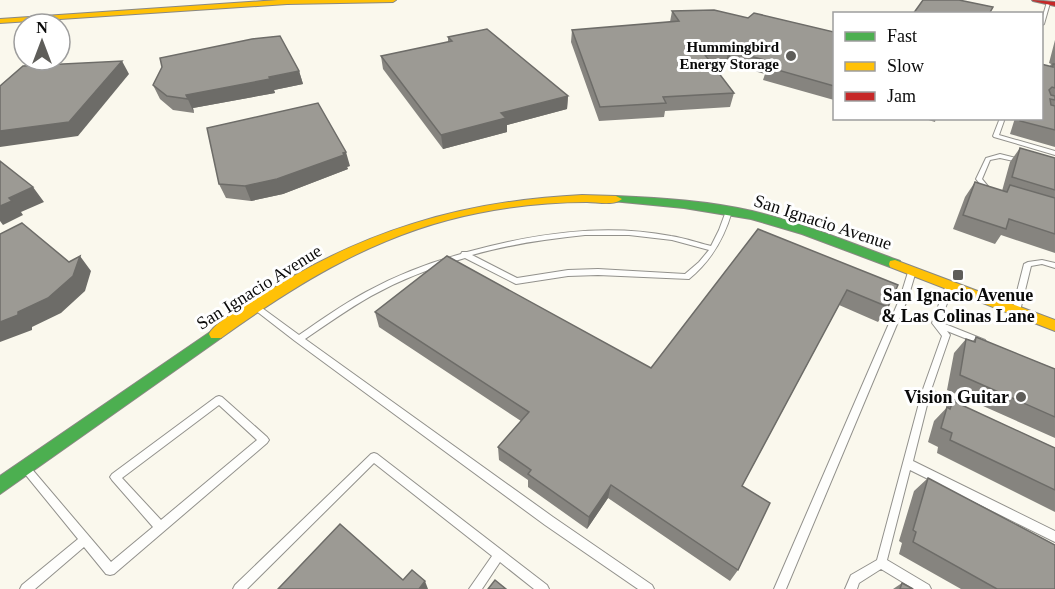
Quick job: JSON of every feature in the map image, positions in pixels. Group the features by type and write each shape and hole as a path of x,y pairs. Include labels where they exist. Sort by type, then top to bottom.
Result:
{"main road":[{"path":"0,9 150,0"},
{"path":"0,21 309,0"},
{"path":"279,2 393,0"},
{"name":"San Ignacio Avenue","path":"0,486 255,307 303,276 366,244 414,226 504,205 551,200 641,199 729,211 812,233 1055,326"}],"lane":[{"path":"1002,120 996,136 1055,153"},
{"path":"993,193 986,189 979,179 988,159 1000,156 1028,162"},
{"path":"464,254 516,281 573,272 686,277 713,249 721,237 729,211"},
{"path":"298,339 373,291 449,258 513,242 577,233 672,238 713,249"},
{"path":"1016,311 1028,264 1042,262 1055,266"},
{"path":"780,589 904,298 912,271"},
{"path":"936,323 950,285"},
{"path":"255,307 648,589"},
{"path":"936,323 990,345"},
{"path":"851,589 855,579 881,563 926,392 946,334 936,323"},
{"path":"926,392 969,411"},
{"path":"25,468 110,570 161,528 264,440 219,400 115,477 161,528"},
{"path":"239,589 374,457 543,589"},
{"path":"907,463 1055,537"},
{"path":"26,589 85,540"},
{"path":"475,589 499,555"},
{"path":"881,563 925,589"}],"building":[{"path":"923,0 959,0 993,7 990,12 914,12"},
{"path":"714,10 748,18 754,13 833,32 833,86 767,67 772,62 731,51 728,54 705,55 734,93 663,97 666,103 600,107 572,30 679,21 672,11"},
{"path":"487,29 568,96 501,113 506,118 441,135 381,56 452,41 448,37"},
{"path":"280,36 299,71 269,77 270,79 186,95 188,99 167,96 153,85 162,67 160,58 252,39"},
{"path":"122,61 69,122 0,131 0,86 16,72 72,72 72,64"},
{"path":"1043,64 1053,67 1055,64 1055,88 1052,87 1049,90 1051,95 1055,96 1055,100 1050,99 1051,105 1055,106 1055,130 1020,121 1043,120"},
{"path":"318,103 346,152 343,153 344,155 277,179 245,186 219,184 207,128"},
{"path":"1020,148 1055,158 1055,190 1012,177"},
{"path":"0,161 33,187 9,198 12,201 0,206"},
{"path":"975,182 1007,192 1010,185 1055,198 1055,234 1009,219 1006,229 963,215"},
{"path":"22,223 69,262 80,256 73,276 48,298 0,322 0,234"},
{"path":"758,229 898,285 888,307 847,290 742,486 770,503 738,570 611,485 589,517 528,474 531,470 498,447 529,412 375,312 447,256 651,368"},
{"path":"976,337 1055,369 1055,417 960,375 966,339 975,342"},
{"path":"953,401 1055,448 1055,490 950,440 952,433 941,428 947,407 950,409"},
{"path":"928,478 1055,545 1055,589 997,589 913,542 916,532 913,530"},
{"path":"340,524 403,580 412,570 425,581 419,589 278,589"},
{"path":"495,580 506,589 488,589"},
{"path":"902,583 913,589 900,589"}],"traffic: fast":[{"path":"616,199 684,204 752,215 806,231 895,264"},
{"path":"0,486 216,334"}],"traffic: slow":[{"path":"0,21 309,0"},
{"path":"290,3 393,0"},
{"path":"216,334 278,291 327,263 375,240 408,228 442,218 512,204 547,200 616,199"},
{"path":"895,264 1055,326"}],"traffic: jam":[{"path":"1035,0 1055,4"}],"place":[{"name":"Hummingbird Energy Storage","path":"791,56"},
{"name":"San Ignacio Avenue & Las Colinas Lane","path":"958,275"},
{"name":"Vision Guitar","path":"1021,397"}]}
